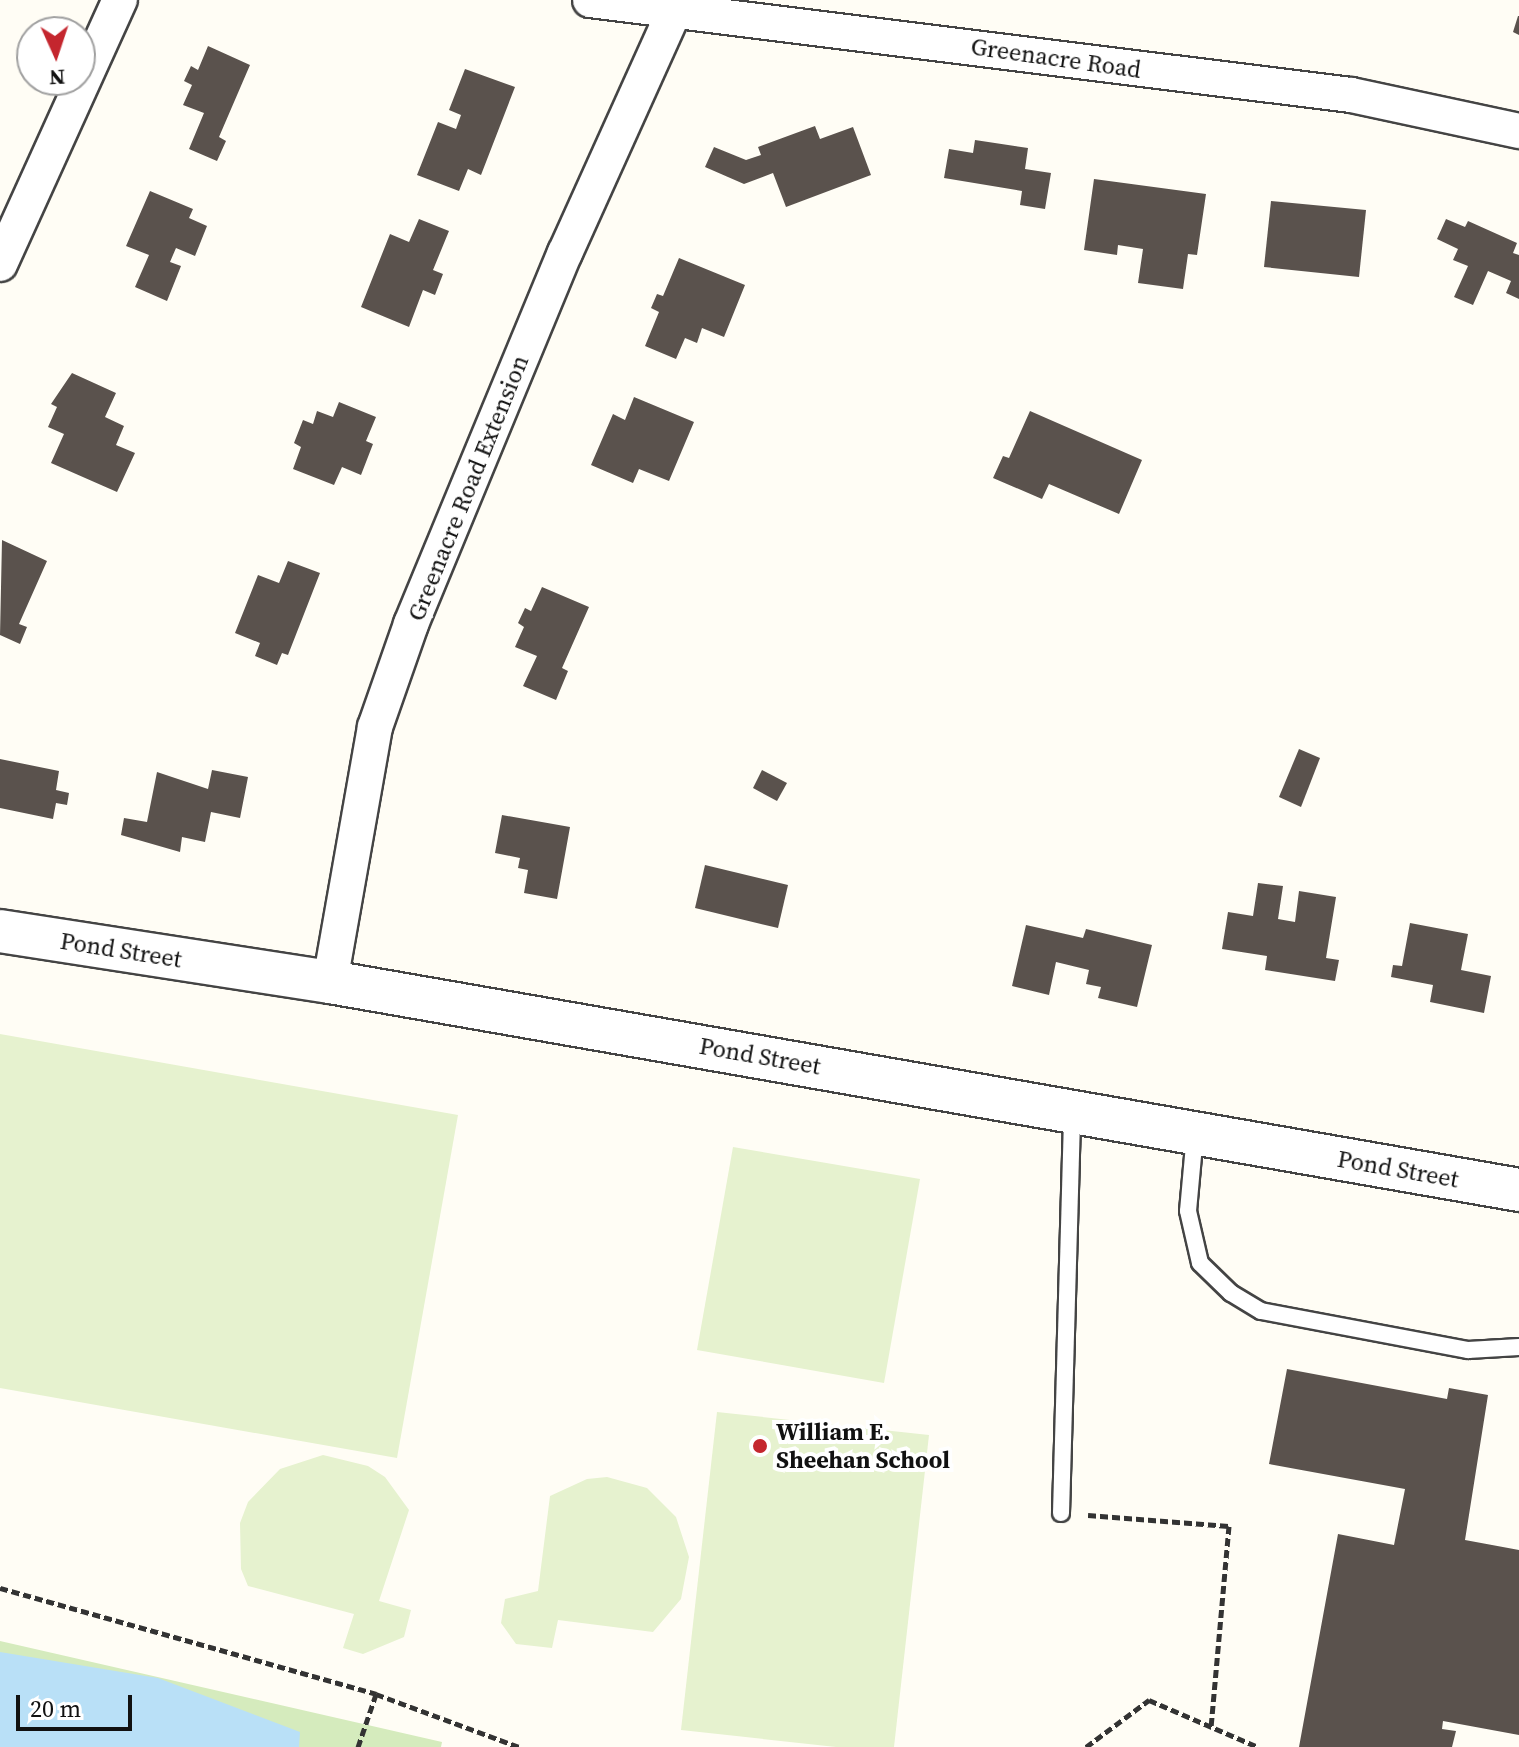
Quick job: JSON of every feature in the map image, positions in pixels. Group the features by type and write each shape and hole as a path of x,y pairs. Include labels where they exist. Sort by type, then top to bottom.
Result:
{"street":[{"path":"0,264 120,0"},
{"name":"Greenacre Road","path":"590,0 673,14 1002,49 1351,95 1519,131"},
{"name":"Greenacre Road Extension","path":"330,982 375,727 411,624 565,253 673,14"},
{"name":"Pond Street","path":"0,931 330,982 1519,1190"}],"lane":[{"path":"1061,1513 1072,1110"},
{"path":"1195,1132 1188,1211 1200,1263 1231,1293 1276,1314 1468,1350 1519,1347"}],"path":[{"path":"1061,1513 1229,1526 1211,1727"},
{"path":"0,1588 376,1694 519,1747"},
{"path":"358,1747 376,1694"},
{"path":"1086,1747 1149,1700 1258,1747"}],"green space":[{"path":"0,1034 458,1115 397,1458 0,1388"},
{"path":"733,1147 920,1179 884,1383 697,1350"},
{"path":"717,1412 929,1435 894,1747 836,1747 681,1730"},
{"path":"323,1455 368,1466 385,1477 409,1510 379,1601 411,1610 404,1637 363,1654 343,1648 354,1614 248,1586 241,1569 240,1523 248,1502 280,1469"},
{"path":"607,1477 647,1488 676,1517 689,1557 681,1599 653,1632 558,1620 552,1648 516,1644 501,1623 505,1599 538,1591 550,1496 587,1479"},
{"path":"0,1641 442,1742 441,1747 0,1747"}],"water":[{"path":"0,1652 158,1678 300,1732 299,1747 0,1747"}],"building":[{"path":"1519,16 1519,35 1513,32"},
{"path":"208,46 250,65 219,137 226,141 217,161 189,149 204,113 183,105 192,85 184,81 191,66 198,70"},
{"path":"465,69 515,87 481,175 468,169 459,191 417,175 438,122 456,129 461,115 449,110"},
{"path":"815,126 820,139 853,127 871,175 786,207 773,173 744,184 705,167 714,147 746,160 761,155 758,147"},
{"path":"975,140 1028,148 1025,169 1051,173 1045,209 1020,205 1022,191 944,178 949,149 973,153"},
{"path":"1094,179 1206,194 1197,255 1188,254 1183,289 1138,283 1143,249 1118,245 1117,255 1084,250"},
{"path":"150,191 193,209 189,218 207,226 195,256 176,248 170,262 181,266 167,301 135,287 149,255 126,246"},
{"path":"1271,201 1366,210 1359,277 1264,267"},
{"path":"419,219 449,231 433,270 443,274 435,295 423,290 409,327 361,307 390,234 409,242"},
{"path":"1446,219 1465,227 1468,221 1517,243 1513,253 1519,255 1519,299 1506,293 1511,281 1488,271 1473,305 1454,297 1468,266 1453,260 1458,249 1437,239"},
{"path":"679,258 745,285 724,337 702,328 697,343 685,338 676,359 645,346 659,312 651,308 657,294 663,296"},
{"path":"72,373 116,393 105,417 124,426 116,445 135,453 117,492 51,463 64,434 48,427 57,407 51,404"},
{"path":"634,397 694,422 669,481 639,469 633,483 591,465 613,414 625,420"},
{"path":"339,402 376,417 366,441 373,444 361,475 342,467 334,485 293,469 301,447 294,443 303,420 313,424 317,411 333,417"},
{"path":"1030,411 1142,460 1119,514 1049,484 1042,499 993,478 1003,456 1009,458"},
{"path":"2,540 47,561 19,624 27,627 20,644 0,635"},
{"path":"288,561 320,573 288,655 282,653 277,665 255,656 260,643 235,633 258,575 279,583"},
{"path":"542,587 589,607 562,668 568,671 556,700 523,686 537,656 515,647 524,627 518,623 525,608 531,611"},
{"path":"1299,749 1320,758 1301,807 1279,797"},
{"path":"0,759 59,771 56,790 69,793 67,805 56,803 53,819 0,808"},
{"path":"212,770 248,777 240,818 211,812 205,842 182,837 180,852 121,835 124,818 147,822 157,772 208,789"},
{"path":"762,770 787,783 777,801 753,788"},
{"path":"502,815 570,827 557,899 524,893 528,870 518,868 520,858 495,853"},
{"path":"705,865 788,885 778,928 695,908"},
{"path":"1258,883 1283,886 1278,919 1295,922 1299,891 1336,897 1326,958 1339,960 1335,981 1265,970 1267,956 1222,949 1228,912 1253,916"},
{"path":"1410,923 1468,934 1461,970 1491,976 1484,1013 1430,1002 1433,985 1391,977 1393,965 1402,966"},
{"path":"1026,925 1083,938 1086,929 1152,945 1137,1007 1098,998 1101,987 1086,984 1089,970 1056,962 1049,995 1012,986"},
{"path":"1287,1369 1447,1399 1449,1388 1488,1395 1465,1540 1519,1550 1519,1735 1443,1721 1442,1729 1456,1731 1452,1747 1299,1747 1338,1534 1394,1545 1405,1489 1269,1464"}],"place":[{"name":"William E. Sheehan School","path":"760,1446"}]}
